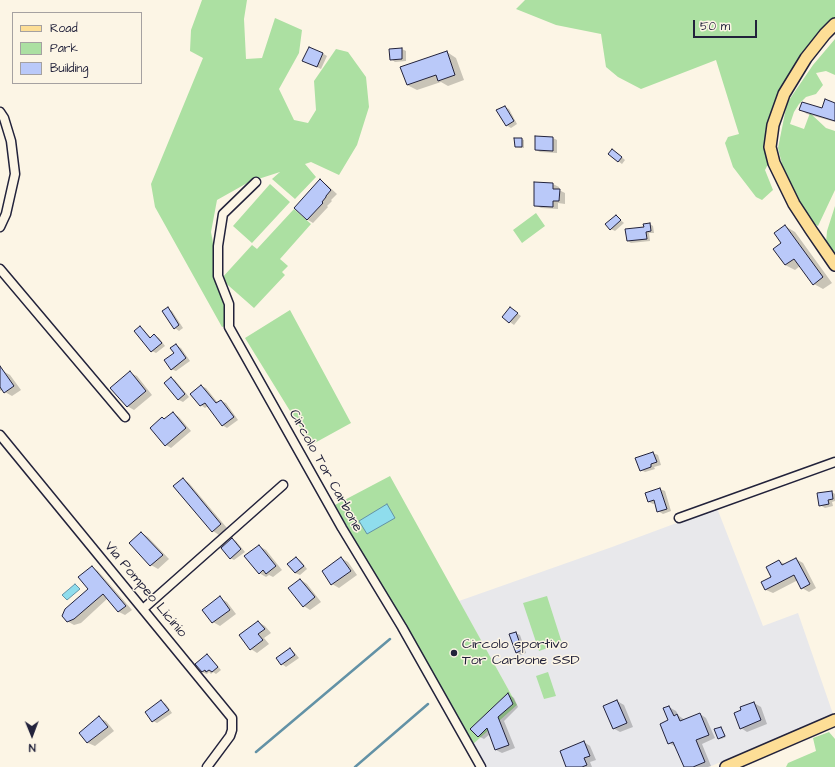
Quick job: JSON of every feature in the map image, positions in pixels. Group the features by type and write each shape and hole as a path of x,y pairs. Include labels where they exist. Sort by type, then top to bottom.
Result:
{"main road":[{"path":"835,24 808,55 784,94 773,124 770,147 774,163 794,204 835,265"},
{"path":"726,767 835,721"}],"street":[{"path":"0,112 4,118 11,141 15,174 6,214 0,227"},
{"name":"Circolo Tor Carbone","path":"256,182 223,214 218,246 218,276 229,304 229,327 342,528 402,627 481,767"},
{"path":"0,269 125,417"},
{"name":"Via Pompeo Licinio","path":"0,435 232,718 232,730 230,736 207,767"},
{"path":"679,518 835,462"},
{"path":"143,609 283,485"}],"shaded area":[{"path":"717,508 763,626 798,613 833,714 709,767 486,767 472,745 517,705 459,601"}],"green space":[{"path":"202,0 247,0 244,19 246,59 262,58 275,18 302,30 299,53 279,89 294,120 308,123 316,110 314,81 336,49 348,52 366,77 369,107 357,145 339,175 311,162 305,164 316,177 295,199 272,179 280,172 249,182 217,200 211,232 219,276 231,324 222,327 155,207 151,184 203,58 190,51 191,30"},
{"path":"525,0 835,0 835,21 801,61 778,94 772,109 766,134 768,164 765,170 773,190 762,200 756,197 733,167 725,143 728,137 739,134 716,60 641,89 618,77 606,67 601,34 556,25 516,9"},
{"path":"835,39 835,75 826,71 816,73 823,85 816,94 806,97 799,104 794,112 790,124 804,129 810,113 826,128 835,131 835,190 818,226 812,223 784,172 778,148 787,103 813,65"},
{"path":"270,184 290,202 252,243 233,226"},
{"path":"835,206 835,255 826,243 827,231"},
{"path":"294,209 311,224 280,259 288,266 282,272 285,275 254,308 221,279 252,245 257,249"},
{"path":"536,213 545,226 522,243 513,230"},
{"path":"290,310 351,423 311,445 245,338"},
{"name":"Circolo sportivo Tor Carbone SSD","path":"390,476 517,705 472,745 335,505"},
{"path":"547,596 562,643 539,651 523,603"},
{"path":"548,672 556,696 544,699 536,676"},
{"path":"829,732 835,739 835,767 786,767 788,763 816,751 813,738"}],"water":[{"path":"387,504 395,518 367,534 359,521"},
{"path":"75,584 80,589 67,600 62,595"}],"building":[{"path":"309,47 323,53 317,67 302,61"},
{"path":"402,48 402,59 390,60 389,49"},
{"path":"447,51 455,75 438,81 436,75 407,85 400,67"},
{"path":"825,99 835,103 835,121 799,110 802,102 822,108"},
{"path":"505,106 514,121 506,126 496,110"},
{"path":"535,136 553,137 553,151 535,150"},
{"path":"514,138 522,138 522,147 515,147"},
{"path":"612,149 622,157 618,162 608,154"},
{"path":"320,179 331,190 322,202 323,203 307,220 294,208"},
{"path":"534,182 553,183 553,189 560,189 559,201 553,201 553,207 534,206"},
{"path":"616,215 621,220 610,230 605,224"},
{"path":"650,223 651,231 646,232 647,239 627,241 625,229 644,227 643,224"},
{"path":"785,225 823,277 813,285 794,259 785,265 773,249 781,243 774,233"},
{"path":"168,307 179,325 174,329 162,311"},
{"path":"510,307 518,313 509,323 502,317"},
{"path":"140,326 150,338 154,334 162,343 151,352 134,331"},
{"path":"176,344 186,358 171,370 164,360 174,353 170,348"},
{"path":"0,366 14,386 4,393 0,387"},
{"path":"130,371 146,391 127,407 110,388"},
{"path":"171,377 185,394 178,400 164,383"},
{"path":"201,385 216,403 221,400 234,417 222,426 205,403 200,406 190,394"},
{"path":"173,412 186,428 165,446 150,428 162,417 164,419"},
{"path":"653,452 657,462 651,464 651,467 640,471 635,458"},
{"path":"183,478 221,524 212,532 173,486"},
{"path":"660,488 667,509 657,512 654,500 648,502 645,493"},
{"path":"832,491 833,499 828,500 829,504 819,506 817,493"},
{"path":"141,532 163,555 150,566 129,543"},
{"path":"232,538 241,549 230,559 221,548"},
{"path":"259,545 276,566 266,574 263,570 259,574 244,556"},
{"path":"296,557 304,566 295,573 287,564"},
{"path":"341,557 351,571 331,585 322,571"},
{"path":"796,558 810,584 801,589 794,575 765,590 761,582 771,577 766,567 779,560 782,565"},
{"path":"92,566 126,606 118,612 103,594 74,619 67,622 62,616 65,609 88,589 78,577"},
{"path":"300,579 315,597 303,607 288,588"},
{"path":"220,596 230,610 212,623 202,610"},
{"path":"258,621 265,629 258,634 263,640 250,650 239,635"},
{"path":"516,632 522,650 516,653 509,634"},
{"path":"290,648 295,655 281,665 276,658"},
{"path":"207,654 218,667 212,672 209,670 206,672 205,670 202,672 195,664"},
{"path":"508,693 513,704 498,717 509,745 495,750 487,728 478,737 470,729"},
{"path":"161,700 169,710 152,722 145,712"},
{"path":"617,700 627,723 613,729 603,706"},
{"path":"754,702 761,720 740,729 734,713 741,710 740,707"},
{"path":"669,706 674,716 677,714 680,721 700,713 709,735 696,740 705,762 693,767 684,767 673,742 668,744 660,724 668,720 663,708"},
{"path":"99,716 108,727 87,743 79,733"},
{"path":"721,727 725,736 718,739 714,729"},
{"path":"584,741 590,756 584,758 587,765 582,767 566,767 560,751"}],"waterway":[{"path":"256,752 390,639"},
{"path":"355,767 428,704"}],"place":[{"name":"Circolo sportivo Tor Carbone SSD","path":"454,653"}]}
